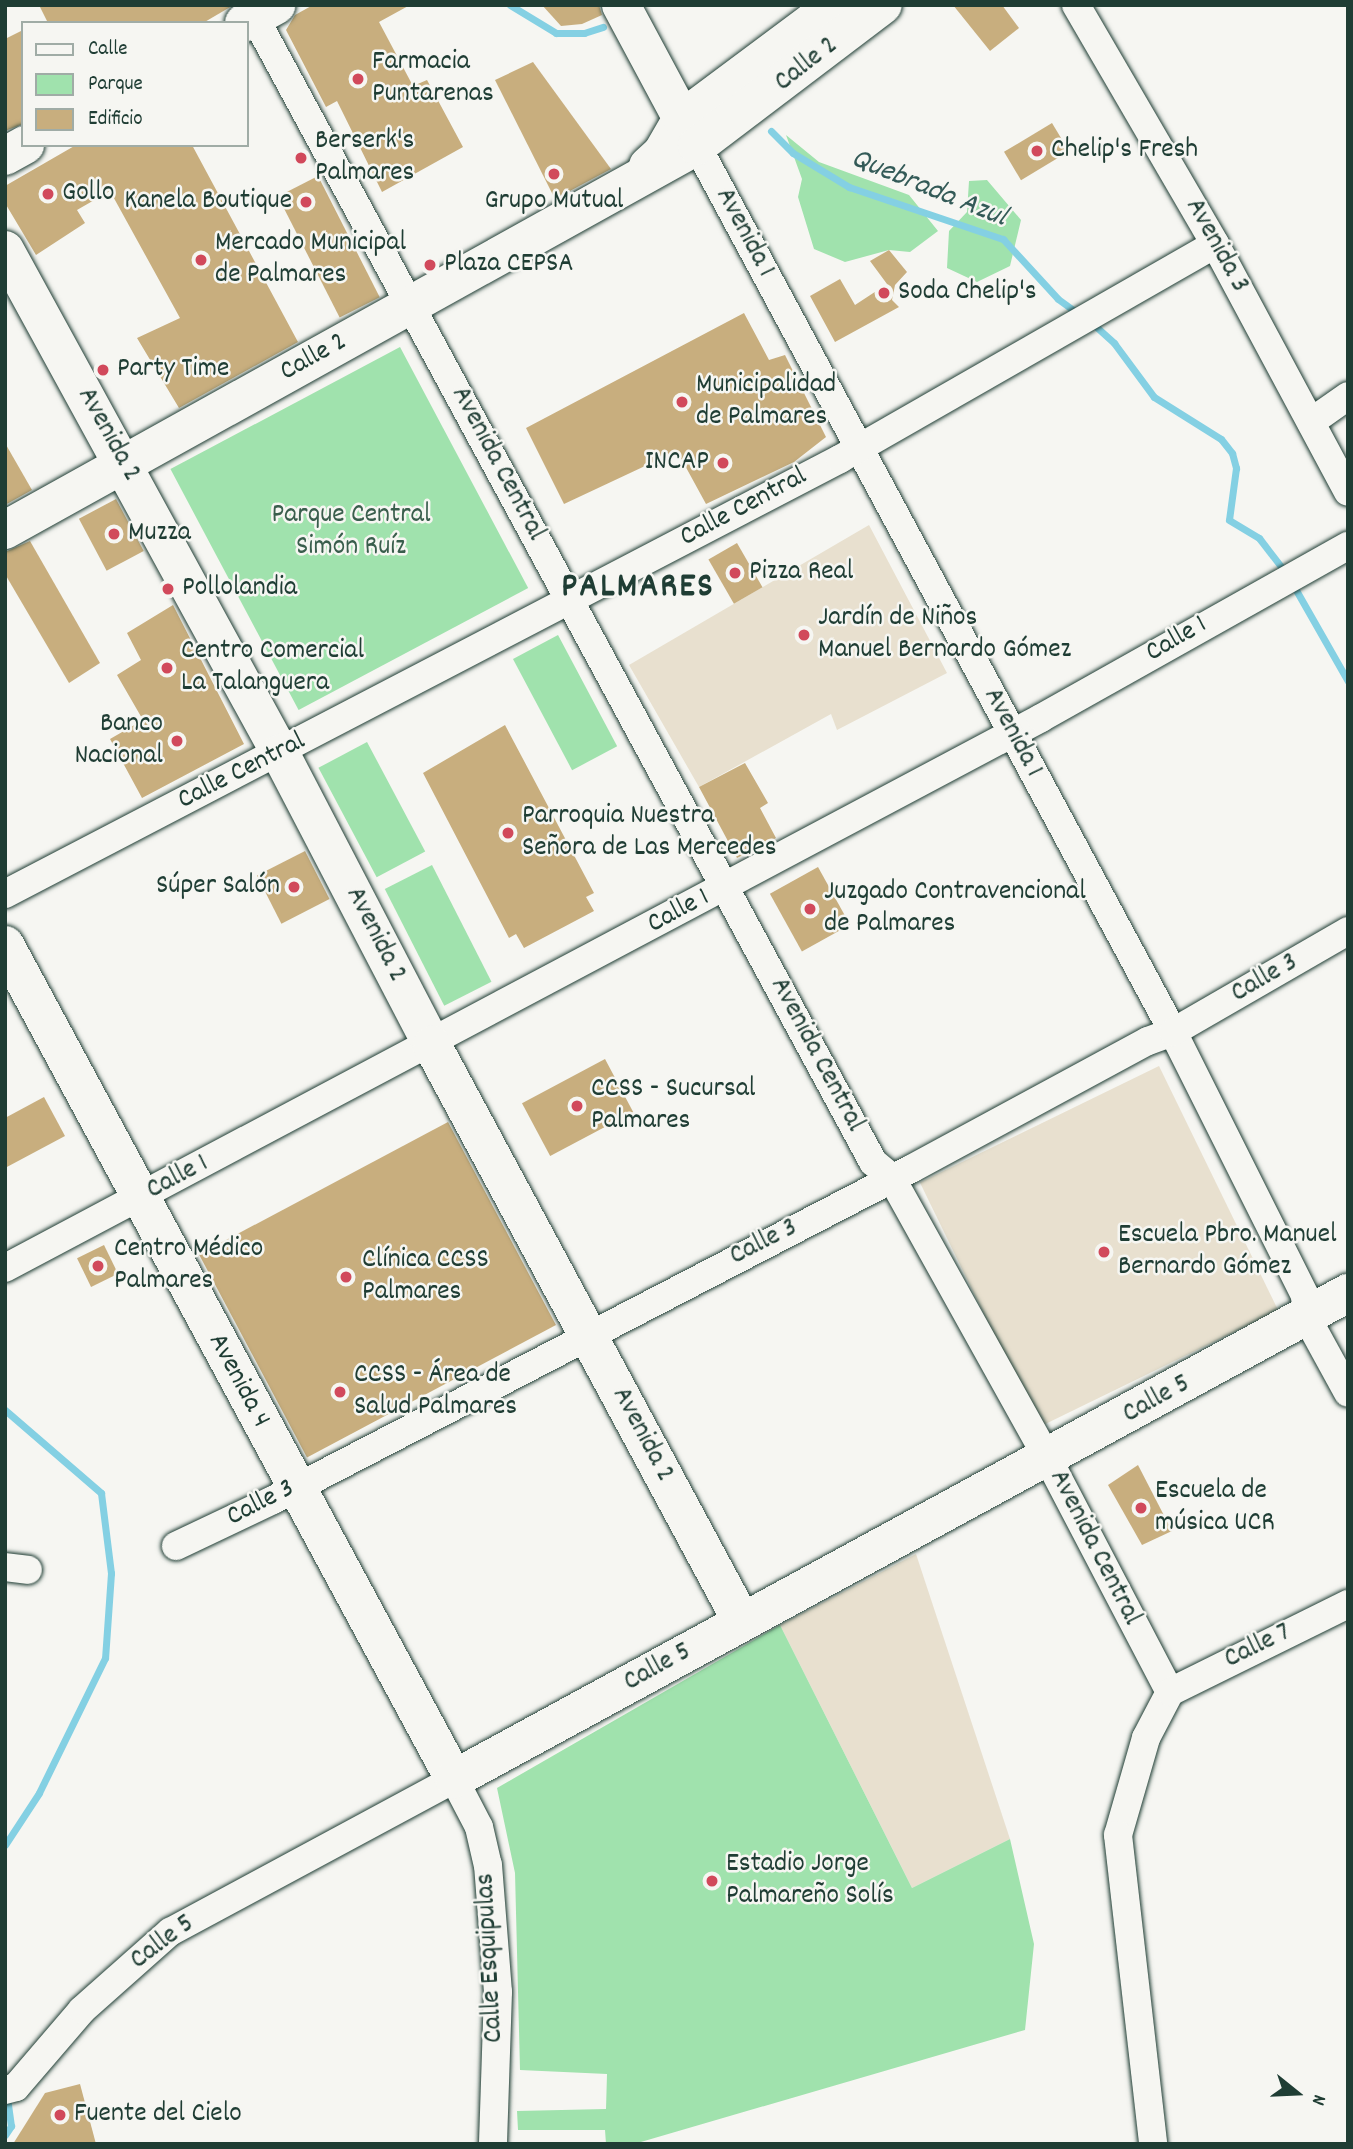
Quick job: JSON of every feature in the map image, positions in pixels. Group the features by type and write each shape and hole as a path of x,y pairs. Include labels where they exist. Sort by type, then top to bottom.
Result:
{"main road":[{"name":"Avenida 1","path":"621,5 690,132"},
{"name":"Calle 2","path":"5,530 410,304 624,189 835,5"},
{"name":"Calle 2","path":"690,132 883,5"},
{"path":"5,156 21,147"},
{"name":"Avenida 2","path":"5,250 125,464 432,1045 742,1622"},
{"name":"Avenida 4","path":"5,945 139,1199 454,1779"},
{"name":"Calle 5","path":"454,1779 1048,1459 1348,1293"}],"street":[{"name":"Avenida 3","path":"1076,5 1215,244 1348,492"},
{"name":"Avenida Central","path":"255,13 873,1162 891,1177 1048,1459 1170,1692"},
{"name":"Avenida 1","path":"690,132 1173,1032 1305,1296 1307,1318 1348,1393"},
{"name":"Calle Central","path":"5,894 280,753 859,447 1215,244"},
{"path":"1311,422 1348,396"},
{"name":"Calle 1","path":"5,1268 727,887 1012,733 1348,546"},
{"name":"Calle 3","path":"176,1546 296,1488 1148,1041 1173,1032 1348,931"},
{"name":"Calle 7","path":"1170,1692 1348,1604"},
{"path":"1153,2144 1118,1835 1146,1738 1170,1692"},
{"name":"Calle 5","path":"11,2088 82,2010 170,1932 454,1779"},
{"name":"Calle Esquipulas","path":"454,1779 479,1827 488,1866 498,1992 493,2144"}],"shaded area":[{"name":"Jardín de Niños Manuel Bernardo Gómez","path":"869,525 947,673 837,730 831,714 699,787 629,665"},
{"name":"Escuela Pbro. Manuel Bernardo Gómez","path":"1159,1066 1278,1310 1039,1427 920,1183"},
{"path":"916,1554 1010,1839 912,1888 780,1625"}],"green space":[{"path":"786,135 819,162 909,195 938,231 910,252 889,250 845,262 814,249 798,197 802,179"},
{"path":"987,180 1021,220 1010,266 977,282 947,268 949,231 967,212 969,181"},
{"name":"Parque Central Simón Ruíz","path":"400,347 528,588 299,710 170,469"},
{"path":"558,635 617,746 572,770 513,659"},
{"path":"367,742 425,851 377,877 318,768"},
{"path":"432,865 491,982 444,1006 385,889"},
{"name":"Estadio Jorge Palmareño Solís","path":"780,1625 912,1888 1010,1839 1034,1944 1025,2030 634,2144 606,2144 605,2130 518,2130 517,2111 606,2109 607,2074 520,2070 515,1873 497,1788"}],"building":[{"path":"39,5 232,6 206,21 47,21"},
{"path":"313,5 410,5 379,22 413,86 427,80 463,147 382,192 337,101 326,107 286,30 295,15"},
{"path":"542,5 599,5 602,15 582,24 561,26"},
{"path":"953,5 1002,5 1019,28 990,51"},
{"path":"21,31 21,125 5,131 5,39"},
{"path":"533,62 611,169 555,199 495,80"},
{"name":"Chelip's Fresh","path":"1052,123 1069,151 1021,180 1004,152"},
{"name":"Mercado Municipal de Palmares","path":"73,147 193,147 298,342 179,408 137,338 180,318 110,191 77,210 85,223 36,255 5,203 5,186"},
{"path":"318,176 380,297 340,318 278,196"},
{"name":"Soda Chelip's","path":"889,250 907,272 895,285 892,300 899,307 835,342 810,296 840,279 855,305 887,284 870,261"},
{"name":"Municipalidad de Palmares","path":"744,313 769,360 785,355 826,437 794,462 706,504 677,451 564,504 526,428"},
{"path":"5,443 32,490 5,505"},
{"name":"Muzza","path":"116,499 144,551 107,571 79,519"},
{"path":"30,541 100,663 69,683 5,574 5,552"},
{"name":"Pizza Real","path":"737,543 762,587 734,604 708,560"},
{"path":"173,605 244,744 142,798 110,739 143,720 117,675 141,660 127,633"},
{"name":"Parroquia Nuestra Señora de Las Mercedes","path":"505,725 594,893 586,897 594,911 524,948 516,934 509,938 423,773"},
{"path":"745,763 768,803 760,808 776,838 737,858 699,787"},
{"path":"305,851 330,899 281,924 257,876"},
{"name":"Juzgado Contravencional de Palmares","path":"818,867 850,925 802,951 770,894"},
{"name":"CCSS - Sucursal Palmares","path":"605,1059 633,1112 550,1156 522,1103"},
{"path":"44,1097 65,1136 5,1168 5,1118"},
{"name":"Clínica CCSS Palmares","path":"448,1122 556,1325 307,1457 199,1254"},
{"name":"Centro Médico Palmares","path":"104,1245 118,1274 91,1287 77,1258"},
{"name":"Escuela de música UCR","path":"1138,1465 1172,1531 1142,1545 1108,1485"},
{"name":"Fuente del Cielo","path":"80,2084 96,2144 13,2144 45,2093"}],"waterway":[{"name":"Quebrada Azul","path":"510,5 556,33 584,33 603,27"},
{"name":"Quebrada Azul","path":"771,131 793,153 849,187 1003,239 1058,299 1079,314"},
{"name":"Quebrada Azul","path":"1092,323 1114,343 1154,397 1221,439 1232,453 1236,468 1229,520 1259,538 1286,573"},
{"name":"Quebrada Azul","path":"1292,583 1348,681"},
{"path":"5,1410 101,1493 111,1573 105,1658 39,1793 5,1845"},
{"path":"5,2135 11,2126 7,2097"}],"place":[{"name":"Farmacia Puntarenas","path":"358,79"},
{"name":"Chelip's Fresh","path":"1037,151"},
{"name":"Berserk's Palmares","path":"301,158"},
{"name":"Grupo Mutual","path":"554,174"},
{"name":"Gollo","path":"48,194"},
{"name":"Kanela Boutique","path":"306,202"},
{"name":"Mercado Municipal de Palmares","path":"201,260"},
{"name":"Plaza CEPSA","path":"430,265"},
{"name":"Soda Chelip's","path":"884,293"},
{"name":"Party Time","path":"103,370"},
{"name":"Municipalidad de Palmares","path":"682,402"},
{"name":"INCAP","path":"723,463"},
{"name":"Muzza","path":"114,534"},
{"name":"Pizza Real","path":"735,573"},
{"name":"Pollolandia","path":"168,589"},
{"name":"Jardín de Niños Manuel Bernardo Gómez","path":"804,635"},
{"name":"Centro Comercial La Talanguera","path":"167,668"},
{"name":"Banco Nacional","path":"177,741"},
{"name":"Parroquia Nuestra Señora de Las Mercedes","path":"508,833"},
{"name":"Súper Salón","path":"294,887"},
{"name":"Juzgado Contravencional de Palmares","path":"810,909"},
{"name":"CCSS - Sucursal Palmares","path":"577,1106"},
{"name":"Escuela Pbro. Manuel Bernardo Gómez","path":"1104,1252"},
{"name":"Centro Médico Palmares","path":"98,1266"},
{"name":"Clínica CCSS Palmares","path":"346,1277"},
{"name":"CCSS - Área de Salud Palmares","path":"340,1392"},
{"name":"Escuela de música UCR","path":"1141,1508"},
{"name":"Estadio Jorge Palmareño Solís","path":"712,1881"},
{"name":"Fuente del Cielo","path":"60,2115"}],"district":[{"name":"PALMARES","path":"638,588"}]}
